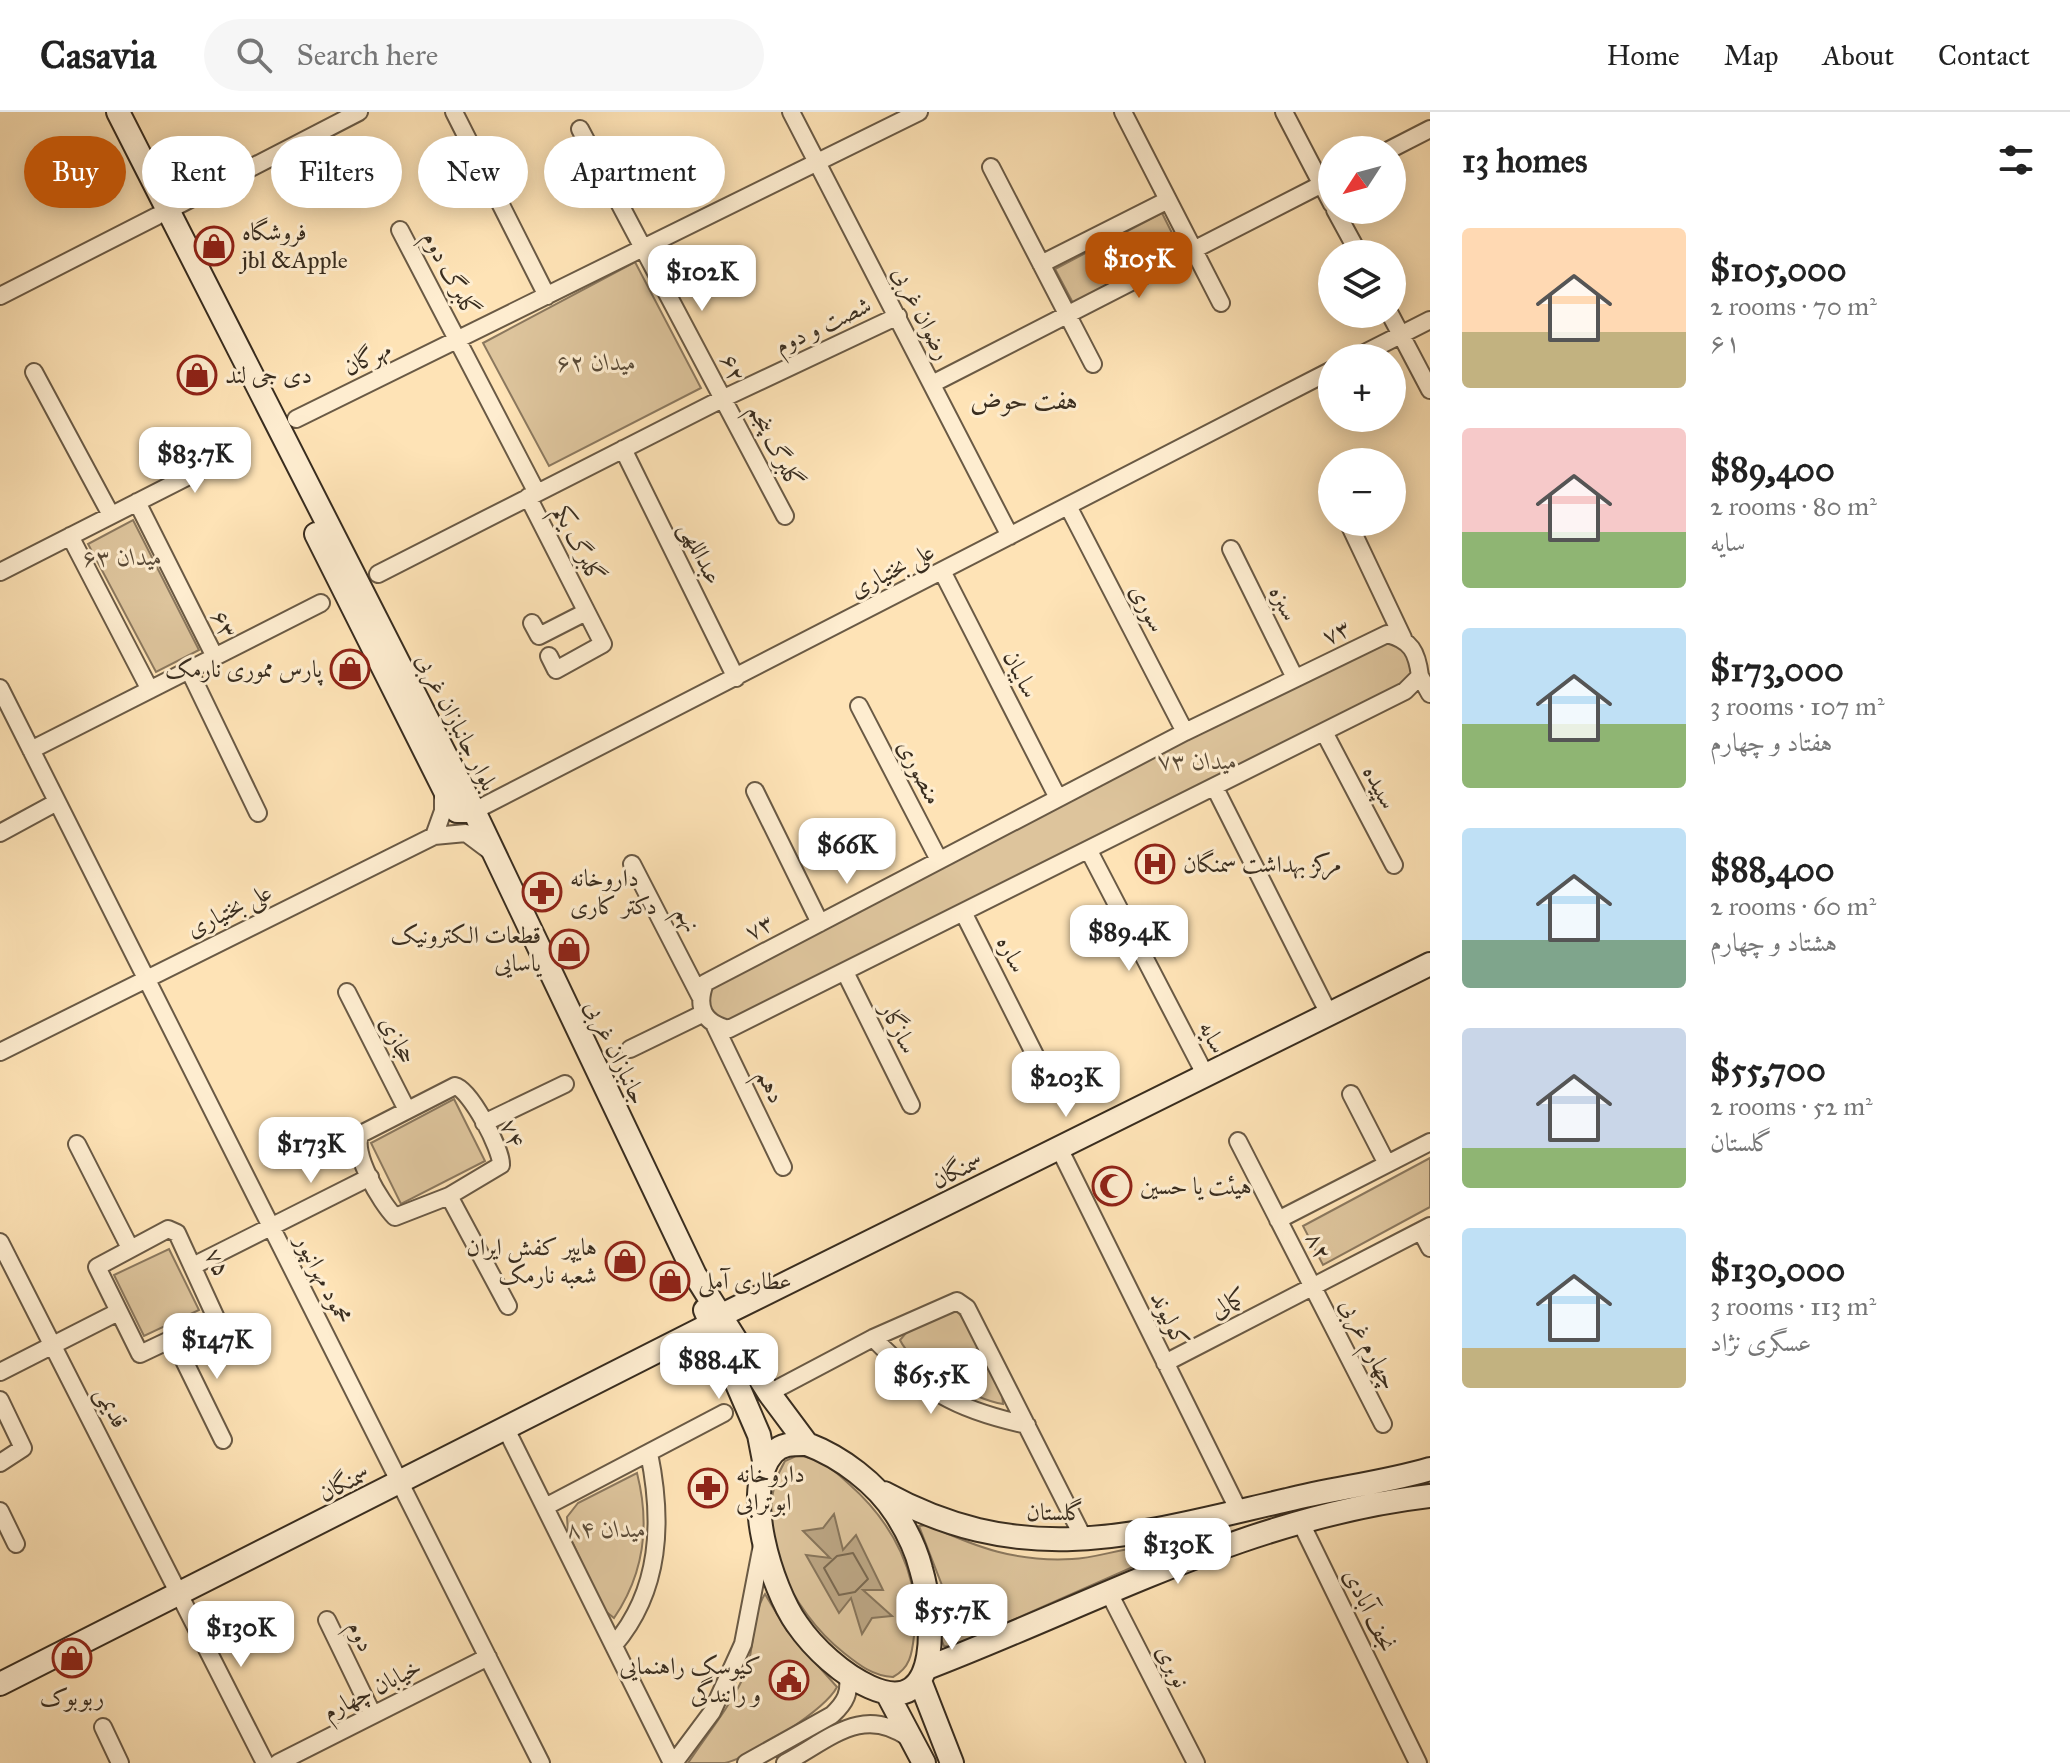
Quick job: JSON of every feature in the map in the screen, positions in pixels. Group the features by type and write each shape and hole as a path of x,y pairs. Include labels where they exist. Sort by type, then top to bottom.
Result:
{"main road":[{"name":"بلوار جانبازان غربی","path":"101,112 163,213 474,811 457,811 442,786 163,213 118,112"},
{"name":"جانبازان غربی","path":"474,811 490,851 716,1320 759,1435 765,1466 761,1497 763,1544 782,1599 797,1625 848,1674 888,1695"},
{"name":"سمنگان","path":"0,1684 716,1320 1430,964"},
{"name":"جانبازان غربی","path":"716,1320 807,1444"},
{"path":"765,1466 774,1451 785,1445 807,1444 846,1465 875,1488 912,1541 921,1569 930,1621 923,1674 952,1763"},
{"name":"گلستان","path":"875,1488 922,1514 963,1528 1035,1540 1084,1539 1148,1533 1430,1469"},
{"path":"924,1763 888,1695 911,1689 923,1674 1191,1556 1300,1521 1430,1496"}],"street":[{"path":"0,296 359,112"},
{"path":"454,112 547,296"},
{"name":"رضوان غربی","path":"791,112 1010,536"},
{"path":"378,574 533,495 459,340 919,112"},
{"path":"1123,112 1221,303"},
{"path":"1284,112 1318,167"},
{"name":"۶۲","path":"533,495 724,398 580,129"},
{"path":"1406,141 1430,129"},
{"path":"991,167 1093,364"},
{"path":"932,384 1318,187"},
{"path":"1041,264 1168,200"},
{"name":"گلبرگ دوم","path":"400,230 459,340"},
{"name":"شصت و دوم","path":"724,398 898,316"},
{"path":"1382,344 1430,320"},
{"path":"1398,328 1430,390"},
{"name":"مهرگان","path":"296,419 459,340"},
{"path":"34,372 111,515"},
{"name":"علی بختیاری","path":"474,811 1318,377"},
{"name":"گلبرگ پنجم","path":"724,398 785,516"},
{"name":"عبداللهی","path":"623,449 736,678"},
{"path":"0,572 234,453"},
{"name":"گلبرگ یکم","path":"533,495 603,644 556,670 549,656"},
{"name":"۶۳","path":"31,750 215,657 137,502"},
{"name":"سوری","path":"1068,506 1185,732"},
{"path":"70,536 150,690"},
{"path":"700,996 702,1014 715,1026 729,1029 1405,691 1420,676 1424,651 1403,638 1355,536"},
{"name":"سبزه","path":"1231,549 1295,678"},
{"name":"سایبان","path":"942,571 1058,798"},
{"path":"215,657 321,603"},
{"name":"گلبرگ یکم","path":"532,623 539,636 586,612"},
{"name":"۷۳","path":"700,996 705,983 1185,732 1387,634 1403,638"},
{"path":"189,670 258,813"},
{"path":"1420,676 1430,694"},
{"name":"محمود مهرانپور","path":"0,688 541,1763"},
{"name":"منصوری","path":"859,706 939,860"},
{"name":"سپیده","path":"1324,732 1394,865"},
{"path":"442,786 443,811 434,836 466,833 490,851"},
{"path":"1215,788 1329,1014"},
{"path":"755,791 820,923"},
{"path":"0,833 57,802"},
{"name":"علی بختیاری","path":"0,1052 434,836"},
{"name":"سایه","path":"1089,851 1206,1076"},
{"name":"نهم","path":"632,864 700,996"},
{"name":"ساره","path":"964,914 1037,1059"},
{"name":"سازگار","path":"845,972 911,1105"},
{"name":"حجازی","path":"347,992 407,1110"},
{"path":"630,1049 702,1014"},
{"name":"دهم","path":"715,1026 783,1167"},
{"path":"484,1123 565,1084"},
{"name":"۷۴","path":"460,1086 484,1123 501,1165 449,1196 395,1217 356,1148 361,1134 460,1086"},
{"path":"1351,1094 1387,1164"},
{"path":"1238,1141 1278,1220"},
{"name":"۸۲","path":"1426,1228 1313,1286 1278,1220 1430,1142"},
{"path":"77,1144 130,1248"},
{"name":"کولیوند","path":"1059,1148 1239,1511"},
{"path":"193,1266 370,1177"},
{"path":"449,1196 508,1306"},
{"path":"1426,1228 1430,1248"},
{"name":"۷۵","path":"174,1229 193,1266 216,1318 140,1354 97,1267 130,1248 174,1229"},
{"name":"قدیمی","path":"0,1242 265,1763"},
{"name":"کمالی","path":"1165,1363 1313,1286"},
{"name":"چهارم غربی","path":"1313,1286 1383,1424"},
{"path":"769,1393 873,1338 957,1301 967,1308 1084,1539"},
{"path":"0,1372 118,1312"},
{"path":"873,1338 941,1398 982,1416 1027,1425"},
{"path":"174,1340 223,1440"},
{"path":"0,1400 23,1448 0,1463"},
{"path":"545,1507 724,1413"},
{"path":"506,1429 673,1763 712,1712 743,1644 763,1544"},
{"path":"614,1645 632,1624 644,1600 655,1550 658,1498 649,1453"},
{"path":"0,1511 16,1544"},
{"name":"نجف آبادی","path":"1300,1521 1418,1763"},
{"name":"نوبری","path":"1108,1591 1196,1763"},
{"name":"دوم","path":"327,1620 373,1715"},
{"name":"خیابان چهارم","path":"278,1763 488,1657"},
{"path":"746,1763 832,1715 844,1703 850,1690 848,1674"},
{"path":"785,1763 848,1727 866,1721 891,1725 912,1740"},
{"path":"103,1727 120,1763"}],"green space":[{"path":"1162,213 1179,247 1073,303 1055,269"},
{"name":"میدان ۶۲","path":"635,262 701,388 549,466 483,343"},
{"name":"میدان ۶۳","path":"133,520 199,650 156,672 88,544"},
{"name":"میدان ۷۳","path":"1387,634 1404,639 1420,676 729,1029 702,1014 705,983"},
{"path":"454,1099 485,1161 401,1204 371,1143"},
{"path":"1430,1158 1430,1207 1323,1265 1303,1226"},
{"path":"169,1249 199,1310 144,1336 114,1275"},
{"path":"949,1311 957,1311 965,1321 1002,1394 1003,1404 961,1389 930,1371 900,1340 906,1333"},
{"path":"796,1456 818,1461 843,1478 878,1515 901,1552 913,1592 914,1636 909,1660 893,1677 867,1669 825,1636 807,1615 780,1566 773,1539 771,1512 774,1486 785,1461"},
{"name":"میدان ۸۴","path":"637,1473 643,1511 642,1548 632,1584 614,1618 604,1610 568,1533 567,1517 578,1503"},
{"path":"928,1525 981,1547 1033,1558 1072,1559 1141,1547 1164,1549 1151,1559 952,1647 944,1646 940,1637 943,1588 919,1526"},
{"path":"765,1594 787,1631 837,1687 803,1720 752,1752 725,1763 688,1763 743,1678 750,1657 757,1613"}],"water":[{"path":"834,1514 843,1550 856,1535 883,1590 863,1590 892,1616 872,1618 862,1634 851,1598 839,1613 806,1555 830,1558 803,1531 823,1528"}],"place":[{"name":"فروشگاه jbl &Apple","path":"214,246"},
{"name":"دی جی لند","path":"197,375"},
{"name":"پارس مموری نارمک","path":"350,669"},
{"name":"مرکز بهداشت سمنگان","path":"1155,864"},
{"name":"داروخانه دکتر کاری","path":"542,892"},
{"name":"قطعات الکترونیک یاسایی","path":"569,949"},
{"name":"هیئت یا حسین","path":"1112,1186"},
{"name":"هایپر کفش ایران شعبه نارمک","path":"625,1261"},
{"name":"عطاری آملی","path":"670,1281"},
{"name":"داروخانه ابوترابی","path":"708,1488"},
{"name":"ربوبوک","path":"72,1658"},
{"name":"کیوسک راهنمایی و رانندگی","path":"789,1680"}],"district":[{"name":"هفت حوض","path":"1024,400"}]}
